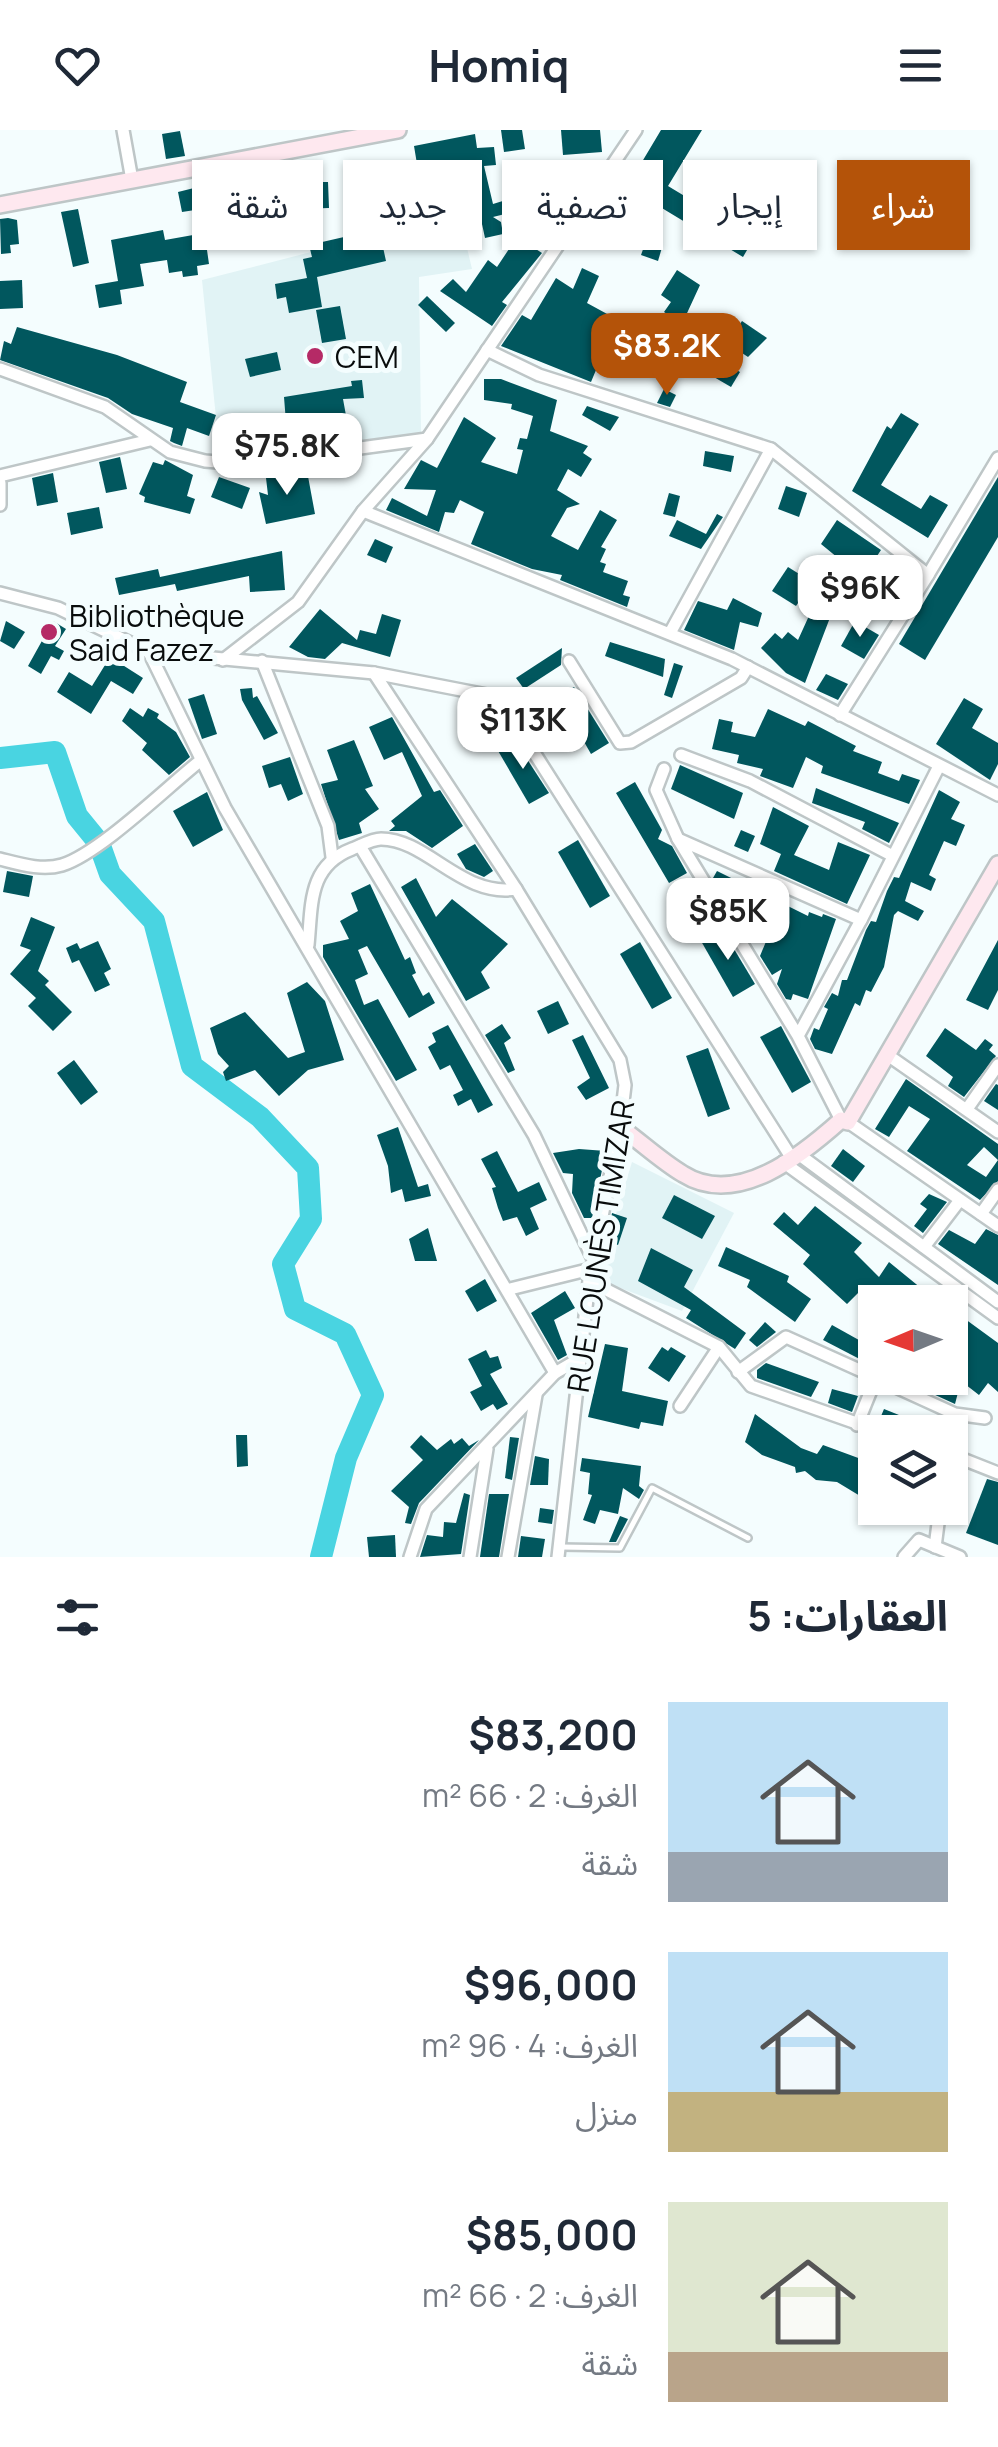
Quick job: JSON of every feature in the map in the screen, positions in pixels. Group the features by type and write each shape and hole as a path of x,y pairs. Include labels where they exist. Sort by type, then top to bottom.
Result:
{"street":[{"path":"123,130 132,180"},
{"path":"0,205 398,130"},
{"path":"222,661 298,602 363,512 428,439 636,130"},
{"path":"488,350 540,375 771,449 928,575"},
{"path":"0,368 104,407 170,452 242,464 428,439"},
{"path":"0,506 0,479 150,440"},
{"path":"670,633 771,449"},
{"path":"840,715 998,458"},
{"path":"363,512 748,667 998,796"},
{"path":"0,593 58,608 150,652 374,673 488,696 514,721 792,1158 998,1318"},
{"path":"150,652 200,761 556,1373"},
{"path":"262,661 328,826 332,857"},
{"path":"568,661 620,742 631,742 739,680 748,667"},
{"name":"RUE LOUNÈS TIMIZAR","path":"374,673 516,889 620,1060 625,1086 620,1127 591,1270 558,1552"},
{"path":"681,755 750,781 892,854"},
{"path":"0,860 40,868 63,865 95,847 200,761"},
{"path":"798,1036 939,766"},
{"path":"664,769 656,790 678,839 798,1036 844,1121 998,1226"},
{"path":"308,945 315,879 332,857 380,838 406,846 451,874 499,892 516,889"},
{"path":"678,839 861,920"},
{"path":"360,846 534,1135 591,1270 720,1347 751,1386 857,1424 869,1395"},
{"path":"620,1127 685,1176 718,1188 749,1180 792,1158 844,1121 890,1056 998,864"},
{"path":"890,1056 998,1132"},
{"path":"967,1109 998,1065"},
{"path":"792,1158 998,1302"},
{"path":"981,1214 998,1190"},
{"path":"924,1248 960,1200"},
{"path":"510,1288 591,1270"},
{"path":"738,1372 786,1337 858,1369"},
{"path":"680,1406 720,1347"},
{"path":"410,1557 426,1509 556,1373 579,1359"},
{"path":"508,1557 536,1395"},
{"path":"914,1395 955,1414 985,1418"},
{"path":"470,1557 487,1449"},
{"path":"968,1461 998,1473"},
{"path":"935,1547 938,1525"},
{"path":"904,1557 919,1540 960,1557"}],"lane":[{"path":"558,1552 620,1548 652,1488 748,1538"}],"shaded area":[{"name":"CEM","path":"343,244 343,250 468,250 472,269 419,277 421,433 220,457 202,280"},
{"path":"632,1162 734,1213 682,1311 596,1279"}],"building":[{"path":"501,130 522,130 525,149 504,152"},
{"path":"561,130 600,130 602,152 563,155"},
{"path":"661,130 702,130 668,186 683,195 683,221 663,209 663,160 643,160"},
{"path":"180,131 185,156 166,159 162,134"},
{"path":"475,134 477,148 494,147 496,165 484,166 493,204 502,201 502,215 493,217 501,222 502,234 485,238 482,160 416,160 414,146"},
{"path":"323,182 328,182 329,208 323,208"},
{"path":"192,188 192,210 182,212 178,192"},
{"path":"78,209 89,263 73,267 61,212"},
{"path":"0,219 17,220 19,244 10,245 11,253 1,254"},
{"path":"163,230 165,240 192,235 192,250 207,250 209,264 197,266 198,275 183,277 182,271 169,273 167,260 140,264 144,286 120,290 122,304 99,308 95,285 118,281 111,240"},
{"path":"343,237 343,250 384,250 386,261 317,277 322,307 289,313 286,297 277,299 275,284 307,278 303,259 312,257 310,250 323,250 323,242"},
{"path":"508,250 542,253 502,302 507,305 492,326 440,291 453,279 466,292 488,260 497,267"},
{"path":"643,250 661,250 658,261 641,255"},
{"path":"582,268 599,276 587,303 620,321 595,356 601,358 591,382 501,346 522,315 531,320 556,278 573,289"},
{"path":"677,270 700,285 682,324 664,312 671,302 661,295"},
{"path":"22,280 23,308 0,309 0,281"},
{"path":"427,296 455,323 446,332 418,305"},
{"path":"340,306 346,339 322,343 316,310"},
{"path":"742,321 767,338 748,357 727,343"},
{"path":"17,327 117,355 187,382 180,402 216,415 209,436 187,428 182,446 170,441 173,428 132,414 108,398 0,360 4,341 11,344"},
{"path":"277,352 281,370 250,377 245,359"},
{"path":"715,358 740,372 731,387 707,373"},
{"path":"484,379 501,379 557,400 550,431 588,446 583,453 592,459 581,477 568,469 557,490 580,504 567,508 551,536 578,550 600,510 617,520 601,547 606,549 600,562 606,564 603,572 628,581 623,595 630,597 627,607 560,580 562,575 532,569 471,544 484,512 460,500 454,513 445,512 439,532 386,510 392,498 427,516 436,490 404,489 421,460 437,468 464,417 496,438 481,462 517,474 523,450 517,449 520,438 527,439 533,416 511,409 512,404 484,400"},
{"path":"362,380 364,398 343,399 347,421 337,423 341,439 288,448 284,397 352,386 351,381"},
{"path":"664,389 676,395 670,407 657,403"},
{"path":"587,406 619,417 610,431 582,415"},
{"path":"901,413 919,424 881,485 921,509 930,495 948,505 928,538 852,491 887,426 891,429"},
{"path":"705,451 734,456 731,472 703,466"},
{"path":"120,457 127,489 106,493 99,462"},
{"path":"165,460 193,475 187,496 195,499 190,514 144,502 145,497 139,494 153,462 163,465"},
{"path":"307,471 315,514 266,524 259,492 268,495 266,478"},
{"path":"53,473 58,502 37,506 32,478"},
{"path":"219,477 250,488 242,509 211,497"},
{"path":"998,477 998,537 925,660 899,644"},
{"path":"786,486 807,493 799,517 778,509"},
{"path":"669,493 680,496 675,517 663,514"},
{"path":"99,507 103,528 71,535 67,513"},
{"path":"717,514 723,517 701,549 669,536 677,520 706,534"},
{"path":"837,520 881,550 875,559 901,575 884,604 865,592 856,610 834,600 849,567 821,544"},
{"path":"375,539 393,547 386,563 367,555"},
{"path":"282,551 285,590 250,592 249,576 177,591 175,584 119,595 115,578 158,569 160,577"},
{"path":"788,567 812,582 796,606 772,591"},
{"path":"733,598 762,613 758,627 740,622 734,650 684,630 698,601 727,610"},
{"path":"813,607 831,615 805,683 786,673 761,648 775,633 782,639 788,632 798,640"},
{"path":"320,609 357,640 360,630 376,634 382,614 401,620 390,657 342,643 325,659 308,657 289,647"},
{"path":"6,621 25,632 14,649 0,641"},
{"path":"53,621 66,629 55,646 64,651 59,660 51,656 41,674 28,666"},
{"path":"855,621 879,635 864,659 841,646"},
{"path":"610,642 665,659 663,677 605,656"},
{"path":"562,648 561,665 524,689 516,678"},
{"path":"110,657 143,678 133,694 111,681 91,714 57,692 69,672 92,686"},
{"path":"674,663 683,666 672,698 664,695"},
{"path":"826,674 848,684 838,700 816,690"},
{"path":"574,687 609,743 591,754 558,696"},
{"path":"252,688 253,698 257,696 278,733 264,740 242,700 240,689"},
{"path":"204,694 217,734 202,739 188,699"},
{"path":"964,698 983,709 972,728 998,743 998,764 990,780 936,744"},
{"path":"130,708 143,717 148,708 176,732 190,757 169,775 142,750 147,743 122,721"},
{"path":"768,709 805,726 808,721 856,746 853,751 882,762 878,773 899,781 902,774 920,780 909,804 821,773 823,766 806,757 793,788 760,776 763,769 737,763 739,755 712,749 719,719 733,722 731,732 755,737"},
{"path":"392,717 434,792 440,790 463,826 432,848 406,831 389,831 395,826 391,821 422,796 402,752 384,760 369,727"},
{"path":"514,739 549,793 529,804 497,749"},
{"path":"354,740 373,786 365,789 379,809 359,823 362,833 339,840 321,784 338,780 327,750"},
{"path":"290,757 303,794 288,801 281,784 269,788 262,766"},
{"path":"680,765 743,793 734,819 671,789"},
{"path":"635,782 662,830 658,839 672,846 687,873 669,883 616,793"},
{"path":"816,788 899,823 889,843 862,829 865,822 812,803"},
{"path":"939,790 960,802 951,819 965,825 956,846 944,841 929,875 936,879 931,891 911,882 905,901 924,911 918,921 898,911 894,915 884,967 871,992 866,990 860,1006 855,1003 832,1054 815,1049 810,1039 814,1028 819,1030 828,1009 824,1007 832,993 838,996 842,980 847,980 866,930 871,921 876,922 894,877 899,878"},
{"path":"207,792 223,830 193,847 173,811"},
{"path":"773,807 809,826 794,855 829,870 838,842 870,855 847,904 774,871 781,854 760,844"},
{"path":"741,830 755,836 748,852 734,846"},
{"path":"578,840 610,896 590,908 558,852"},
{"path":"475,844 493,871 484,877 466,869 457,854"},
{"path":"7,871 33,876 29,897 3,892"},
{"path":"717,871 808,916 809,912 836,919 808,999 793,994 791,1000 786,999 777,984 782,969 772,975 760,956 772,927 751,916 746,925 739,922 713,878"},
{"path":"416,878 436,917 452,899 508,944 481,972 490,988 466,1001 401,887"},
{"path":"370,884 405,960 410,957 416,973 412,975 423,996 429,992 435,1003 409,1018 367,946 358,950 368,974 355,980 364,1005 378,999 417,1070 396,1081 323,957 323,945 349,939 340,921 358,911 351,893"},
{"path":"31,917 55,927 38,971 49,981 45,985 72,1012 53,1031 28,1006 36,998 10,974 31,950 20,946"},
{"path":"722,929 755,984 733,997 701,941"},
{"path":"998,940 998,990 988,1010 966,1000"},
{"path":"98,941 111,969 104,973 110,985 95,992 79,960 72,963 66,948 77,943 80,949"},
{"path":"640,942 672,998 652,1009 620,954"},
{"path":"307,982 325,1001 344,1060 308,1070 279,1096 255,1070 226,1081 223,1072 229,1066 218,1054 210,1028 245,1012 288,1058 305,1052 287,993"},
{"path":"558,1001 569,1024 548,1034 537,1011"},
{"path":"502,1024 511,1038 504,1043 515,1070 508,1073 485,1035"},
{"path":"448,1025 493,1105 478,1113 471,1099 458,1106 453,1095 463,1090 450,1065 440,1070 428,1047 436,1042 432,1033"},
{"path":"781,1026 811,1082 792,1093 760,1037"},
{"path":"945,1028 976,1050 985,1039 993,1045 989,1050 996,1056 964,1097 948,1086 953,1077 926,1056"},
{"path":"583,1035 609,1088 586,1100 577,1087 590,1078 572,1040"},
{"path":"708,1048 730,1109 708,1117 686,1056"},
{"path":"74,1060 98,1092 81,1105 57,1073"},
{"path":"906,1079 998,1144 998,1160 998,1181 980,1200 907,1151 930,1119 909,1106 889,1137 875,1129","holes":["984,1147 998,1160 986,1177 967,1165"]},
{"path":"998,1085 998,1110 984,1101"},
{"path":"398,1127 418,1187 428,1184 431,1196 405,1202 402,1189 391,1193 388,1166 377,1135"},
{"path":"579,1149 606,1151 592,1218 584,1218 572,1193 573,1174 563,1173 553,1153"},
{"path":"843,1149 865,1166 853,1182 831,1166"},
{"path":"497,1151 518,1192 539,1182 547,1200 530,1208 539,1229 526,1236 517,1217 503,1221 492,1188 496,1187 481,1159"},
{"path":"929,1194 947,1202 923,1233 914,1226 927,1209 920,1204"},
{"path":"674,1195 715,1216 702,1239 662,1218"},
{"path":"815,1206 862,1243 854,1252 879,1277 889,1262 917,1285 858,1285 858,1293 847,1304 803,1264 810,1255 773,1224 784,1212 798,1225"},
{"path":"612,1213 627,1218 618,1245 608,1241 616,1218 611,1218"},
{"path":"428,1228 437,1261 415,1261 409,1239"},
{"path":"986,1229 998,1235 998,1285 938,1244 949,1230 975,1244"},
{"path":"726,1247 789,1276 787,1282 811,1299 795,1322 747,1287 750,1280 718,1266"},
{"path":"651,1248 693,1270 684,1287 746,1333 735,1349 686,1318 691,1310 638,1281"},
{"path":"485,1279 497,1301 477,1312 465,1291"},
{"path":"565,1291 575,1308 554,1320 567,1355 558,1360 531,1313"},
{"path":"968,1321 998,1343 998,1392 988,1383 979,1395 968,1386"},
{"path":"765,1322 776,1332 757,1347 749,1340"},
{"path":"832,1325 858,1340 858,1358 823,1340"},
{"path":"605,1344 628,1348 622,1391 668,1401 663,1426 641,1422 639,1429 588,1417"},
{"path":"662,1347 668,1351 671,1347 686,1356 669,1382 648,1368"},
{"path":"486,1350 490,1358 498,1356 502,1368 490,1374 508,1404 497,1410 493,1404 481,1411 470,1392 482,1386 468,1359"},
{"path":"766,1363 819,1382 811,1397 757,1378 757,1370"},
{"path":"832,1389 858,1396 852,1412 828,1403"},
{"path":"935,1395 957,1395 955,1404"},
{"path":"755,1414 801,1448 817,1454 823,1445 858,1458 858,1495 837,1482 816,1480 805,1471 796,1473 795,1467 762,1455 745,1442"},
{"path":"236,1435 247,1435 248,1466 237,1467"},
{"path":"421,1435 437,1450 451,1439 454,1444 462,1438 469,1446 479,1440 419,1503 411,1524 405,1523 409,1507 391,1491 423,1460 410,1447"},
{"path":"510,1437 519,1438 512,1480 505,1478"},
{"path":"535,1456 549,1459 548,1485 530,1485"},
{"path":"582,1458 641,1466 639,1486 644,1490 639,1499 623,1488 618,1514 600,1510 595,1524 583,1520 592,1495 588,1494 590,1473 580,1471"},
{"path":"987,1479 998,1482 998,1545 966,1533"},
{"path":"464,1493 470,1495 461,1554 420,1557 427,1535 443,1537 444,1522 456,1523"},
{"path":"489,1494 509,1494 499,1557 480,1557"},
{"path":"540,1508 554,1510 552,1524 538,1522"},
{"path":"620,1516 628,1519 616,1542 609,1542"},
{"path":"395,1535 396,1557 369,1557 367,1537"},
{"path":"521,1536 545,1539 542,1557 518,1557"}],"waterway":[{"path":"0,758 55,752 77,816 99,843 110,874 154,921 192,1066 260,1117 308,1168 311,1219 283,1264 295,1309 345,1334 373,1395 346,1458 321,1557"}],"place":[{"name":"CEM","path":"315,356"},
{"name":"Bibliothèque Said Fazez","path":"49,632"}]}
